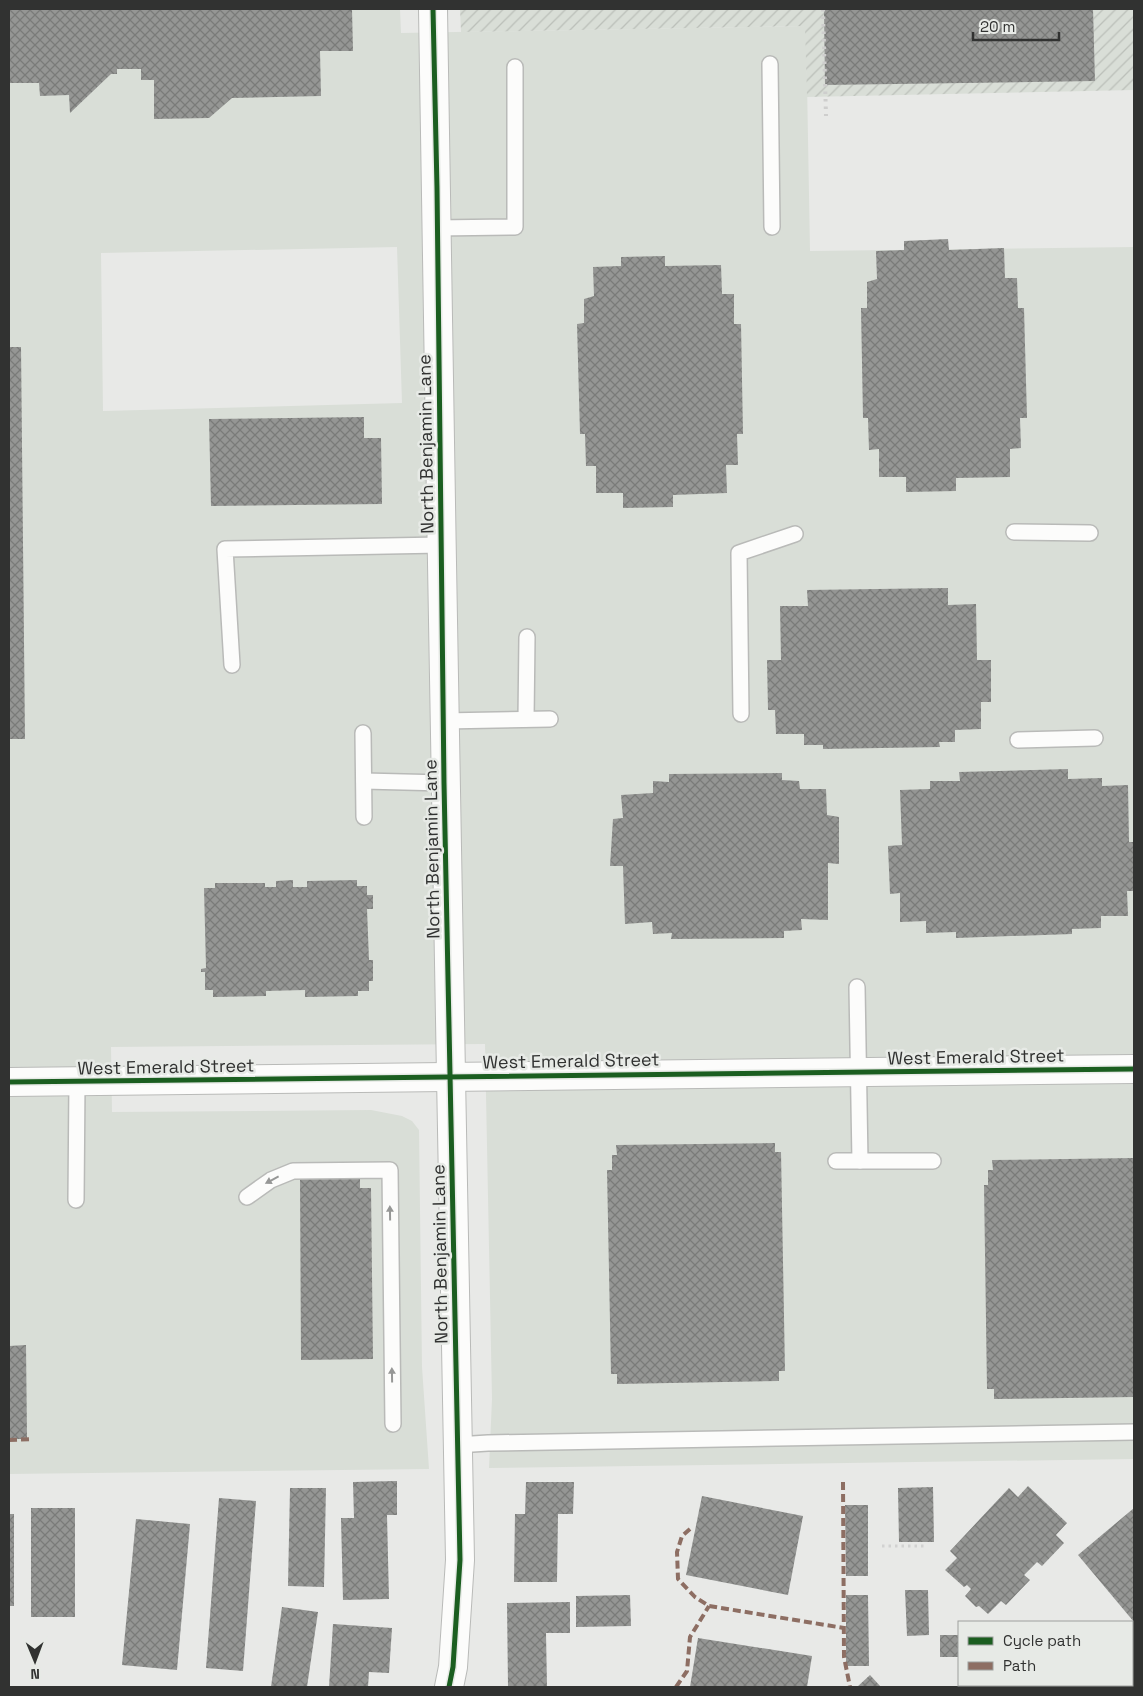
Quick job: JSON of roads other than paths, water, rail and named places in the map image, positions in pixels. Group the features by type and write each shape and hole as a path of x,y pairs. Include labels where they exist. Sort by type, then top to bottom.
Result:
{"street":[{"name":"North Benjamin Lane","path":"434,9 444,783 460,1560 453,1667 449,1687"},
{"name":"West Emerald Street","path":"9,1082 1134,1069"}],"lane":[{"path":"770,64 772,227"},
{"path":"436,228 515,227 515,67"},
{"path":"1014,532 1090,532"},
{"path":"741,714 739,552 795,534"},
{"path":"232,665 225,549 441,545"},
{"path":"526,719 527,637"},
{"path":"443,721 550,719"},
{"path":"363,733 364,818"},
{"path":"1018,740 1095,738"},
{"path":"364,781 444,783"},
{"path":"857,987 860,1161"},
{"path":"76,1200 77,1082"},
{"path":"836,1161 933,1161"},
{"path":"247,1197 271,1180 293,1171 390,1170 393,1424"},
{"path":"457,1445 1134,1432"}],"railway":[{"path":"823,9 826,116"}]}
